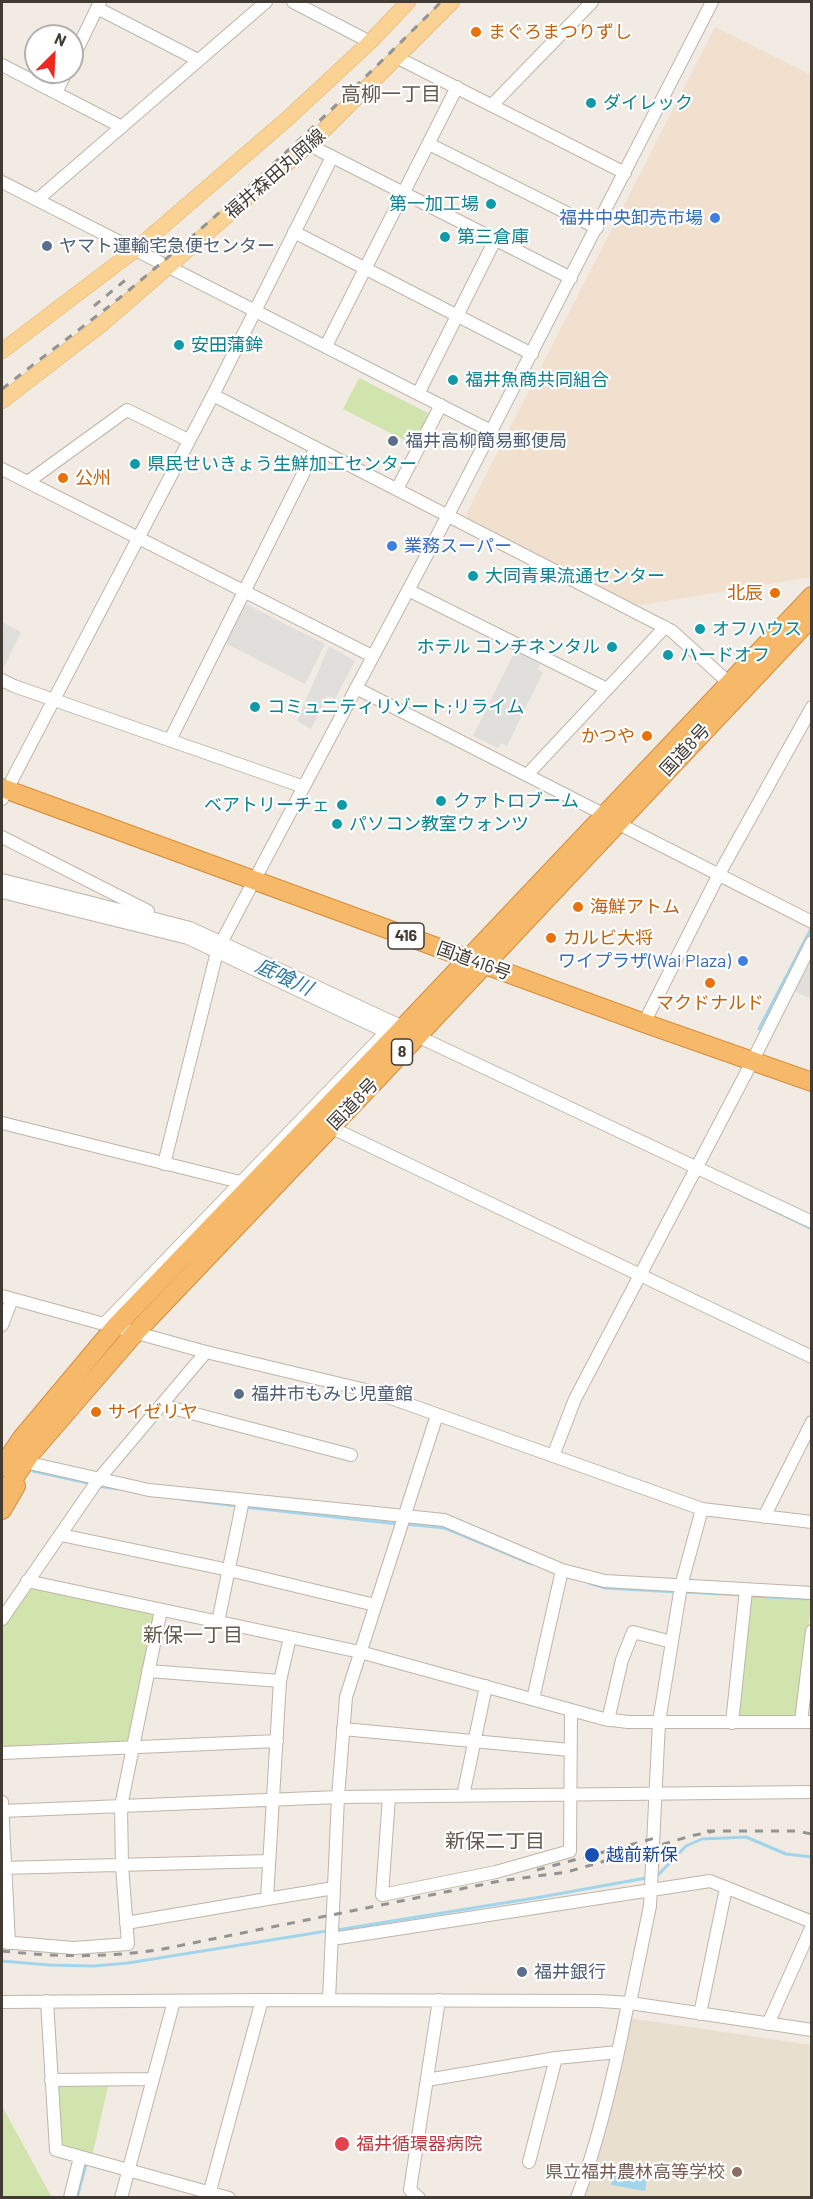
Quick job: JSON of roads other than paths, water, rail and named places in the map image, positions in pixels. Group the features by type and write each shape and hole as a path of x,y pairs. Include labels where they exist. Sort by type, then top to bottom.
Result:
{"highway":[{"name":"国道8号","path":"611,819 729,683 812,596"},
{"name":"国道8号","path":"2,1495 14,1459 110,1326 399,1031 476,961 611,819 812,617"},
{"name":"国道416号","path":"3,792 254,880 812,1082"},
{"name":"国道8号","path":"14,1459 330,1127 399,1031"},
{"name":"8","path":"2,1510 12,1494 14,1459"}],"main road":[{"name":"福井森田丸岡線","path":"4,346 135,250 287,119 370,42 408,2"},
{"name":"福井森田丸岡線","path":"2,401 102,324 311,143 452,2"}],"street":[{"path":"37,200 266,2"},
{"path":"293,2 370,42"},
{"path":"492,105 592,2"},
{"path":"164,1164 219,947 532,354 710,2"},
{"path":"84,36 99,5 198,60"},
{"path":"398,58 625,173"},
{"path":"2,65 122,127"},
{"path":"56,93 60,84"},
{"path":"326,346 457,87"},
{"path":"311,143 332,157 571,278"},
{"path":"429,144 597,228"},
{"path":"3,792 213,395 332,157"},
{"path":"2,182 491,430"},
{"path":"294,232 532,354"},
{"path":"418,394 495,240"},
{"path":"213,395 672,630 729,683"},
{"path":"398,489 441,405"},
{"path":"29,482 127,410 188,440"},
{"path":"170,740 316,448"},
{"path":"2,469 372,656"},
{"path":"408,590 607,689"},
{"path":"526,775 665,627"},
{"path":"2,680 304,787"},
{"path":"356,688 812,922"},
{"path":"644,1023 719,874 812,707"},
{"path":"2,837 219,947 812,1222"},
{"path":"2,880 169,921"},
{"path":"2,892 219,947"},
{"path":"553,1456 574,1399 753,1060 812,942"},
{"path":"110,1326 240,1182 399,1031"},
{"path":"2,1123 240,1182"},
{"path":"330,1127 812,1357"},
{"path":"2,1325 7,1298 206,1352 374,1392 702,1509 812,1522"},
{"path":"2,1619 98,1479 206,1352"},
{"path":"161,1405 351,1455"},
{"path":"329,2000 338,1797 346,1698 437,1415"},
{"path":"764,1517 812,1422"},
{"path":"14,1459 149,1490 444,1520 562,1569 605,1581 812,1593"},
{"path":"218,1622 243,1500"},
{"path":"577,2198 618,2052 650,1906 659,1722 681,1586 702,1509"},
{"path":"61,1535 229,1570 375,1605"},
{"path":"533,1699 562,1569"},
{"path":"27,1581 360,1652 608,1720 628,1722 732,1724 806,1722 812,1631"},
{"path":"732,1724 746,1590"},
{"path":"2,1802 5,1943 74,1948 128,1944 122,1866 121,1806 160,1610"},
{"path":"608,1720 622,1660 633,1632 672,1642"},
{"path":"267,1899 280,1682 290,1637"},
{"path":"148,1671 280,1682"},
{"path":"463,1796 486,1686"},
{"path":"389,1797 382,1895 496,1872 570,1851 571,1710"},
{"path":"344,1729 570,1750"},
{"path":"2,1753 277,1741"},
{"path":"2,1811 338,1797 812,1792"},
{"path":"3,1868 269,1861"},
{"path":"332,1939 710,1881 812,1924 768,2024"},
{"path":"126,1923 334,1888"},
{"path":"700,2014 726,1888"},
{"path":"208,2195 262,2000"},
{"path":"419,2198 410,2190 439,2000"},
{"path":"47,2001 56,2150 208,2195 229,2198"},
{"path":"121,2198 174,2001"},
{"path":"2,2002 599,2001 629,2003 812,2030"},
{"path":"427,2080 556,2058 618,2052"},
{"path":"529,2162 556,2058"},
{"path":"51,2080 153,2079"},
{"path":"70,2198 80,2157"}],"water":[{"path":"615,2165 648,2171 645,2191 611,2185"}],"waterway":[{"path":"759,1029 812,927"},
{"path":"737,1193 812,1229"},
{"path":"33,1471 92,1484"},
{"path":"98,1486 118,1489"},
{"path":"181,1499 237,1506"},
{"path":"244,1507 398,1524"},
{"path":"405,1524 445,1528 532,1564"},
{"path":"589,1583 605,1588 678,1592"},
{"path":"684,1592 741,1595"},
{"path":"747,1596 812,1599"},
{"path":"658,1875 686,1846 702,1839 746,1837 786,1854 812,1857"},
{"path":"337,1930 646,1878"},
{"path":"2,1961 94,1966 128,1963 327,1931"},
{"path":"77,2198 86,2164"}],"railway":[{"path":"2,389 117,300 201,229 323,117 441,2"},
{"path":"94,306 129,277"},
{"path":"707,1831 795,1831 812,1834"},
{"path":"2,1951 82,1956 163,1949 500,1881 567,1872 714,1831"},
{"path":"537,1870 659,1837"}],"place":[{"name":"まぐろまつりずし","path":"476,32"},
{"name":"ダイレック","path":"591,103"},
{"name":"第一加工場","path":"491,204"},
{"name":"福井中央卸売市場","path":"715,218"},
{"name":"第三倉庫","path":"445,237"},
{"name":"ヤマト運輸宅急便センター","path":"47,246"},
{"name":"安田蒲鉾","path":"179,345"},
{"name":"福井魚商共同組合","path":"453,380"},
{"name":"福井高柳簡易郵便局","path":"393,441"},
{"name":"県民せいきょう生鮮加工センター","path":"135,464"},
{"name":"公州","path":"63,478"},
{"name":"業務スーパー","path":"392,546"},
{"name":"大同青果流通センター","path":"473,576"},
{"name":"北辰","path":"775,593"},
{"name":"オフハウス","path":"700,629"},
{"name":"ホテル コンチネンタル","path":"612,647"},
{"name":"ハードオフ","path":"668,655"},
{"name":"コミュニティリゾート;リライム","path":"255,707"},
{"name":"かつや","path":"647,736"},
{"name":"クァトロブーム","path":"441,801"},
{"name":"ベアトリーチェ","path":"342,805"},
{"name":"パソコン教室ウォンツ","path":"337,824"},
{"name":"海鮮アトム","path":"578,907"},
{"name":"カルビ大将","path":"551,938"},
{"name":"ワイプラザ(Wai Plaza)","path":"743,961"},
{"name":"マクドナルド","path":"710,983"},
{"name":"福井市もみじ児童館","path":"239,1394"},
{"name":"サイゼリヤ","path":"96,1412"},
{"name":"越前新保","path":"592,1855"},
{"name":"福井銀行","path":"522,1972"},
{"name":"福井循環器病院","path":"342,2144"},
{"name":"県立福井農林高等学校","path":"737,2172"}],"district":[{"name":"高柳一丁目","path":"391,94"},
{"name":"新保一丁目","path":"193,1635"},
{"name":"新保二丁目","path":"495,1841"}],"water label":[{"name":"底喰川","path":"284,977"}]}
